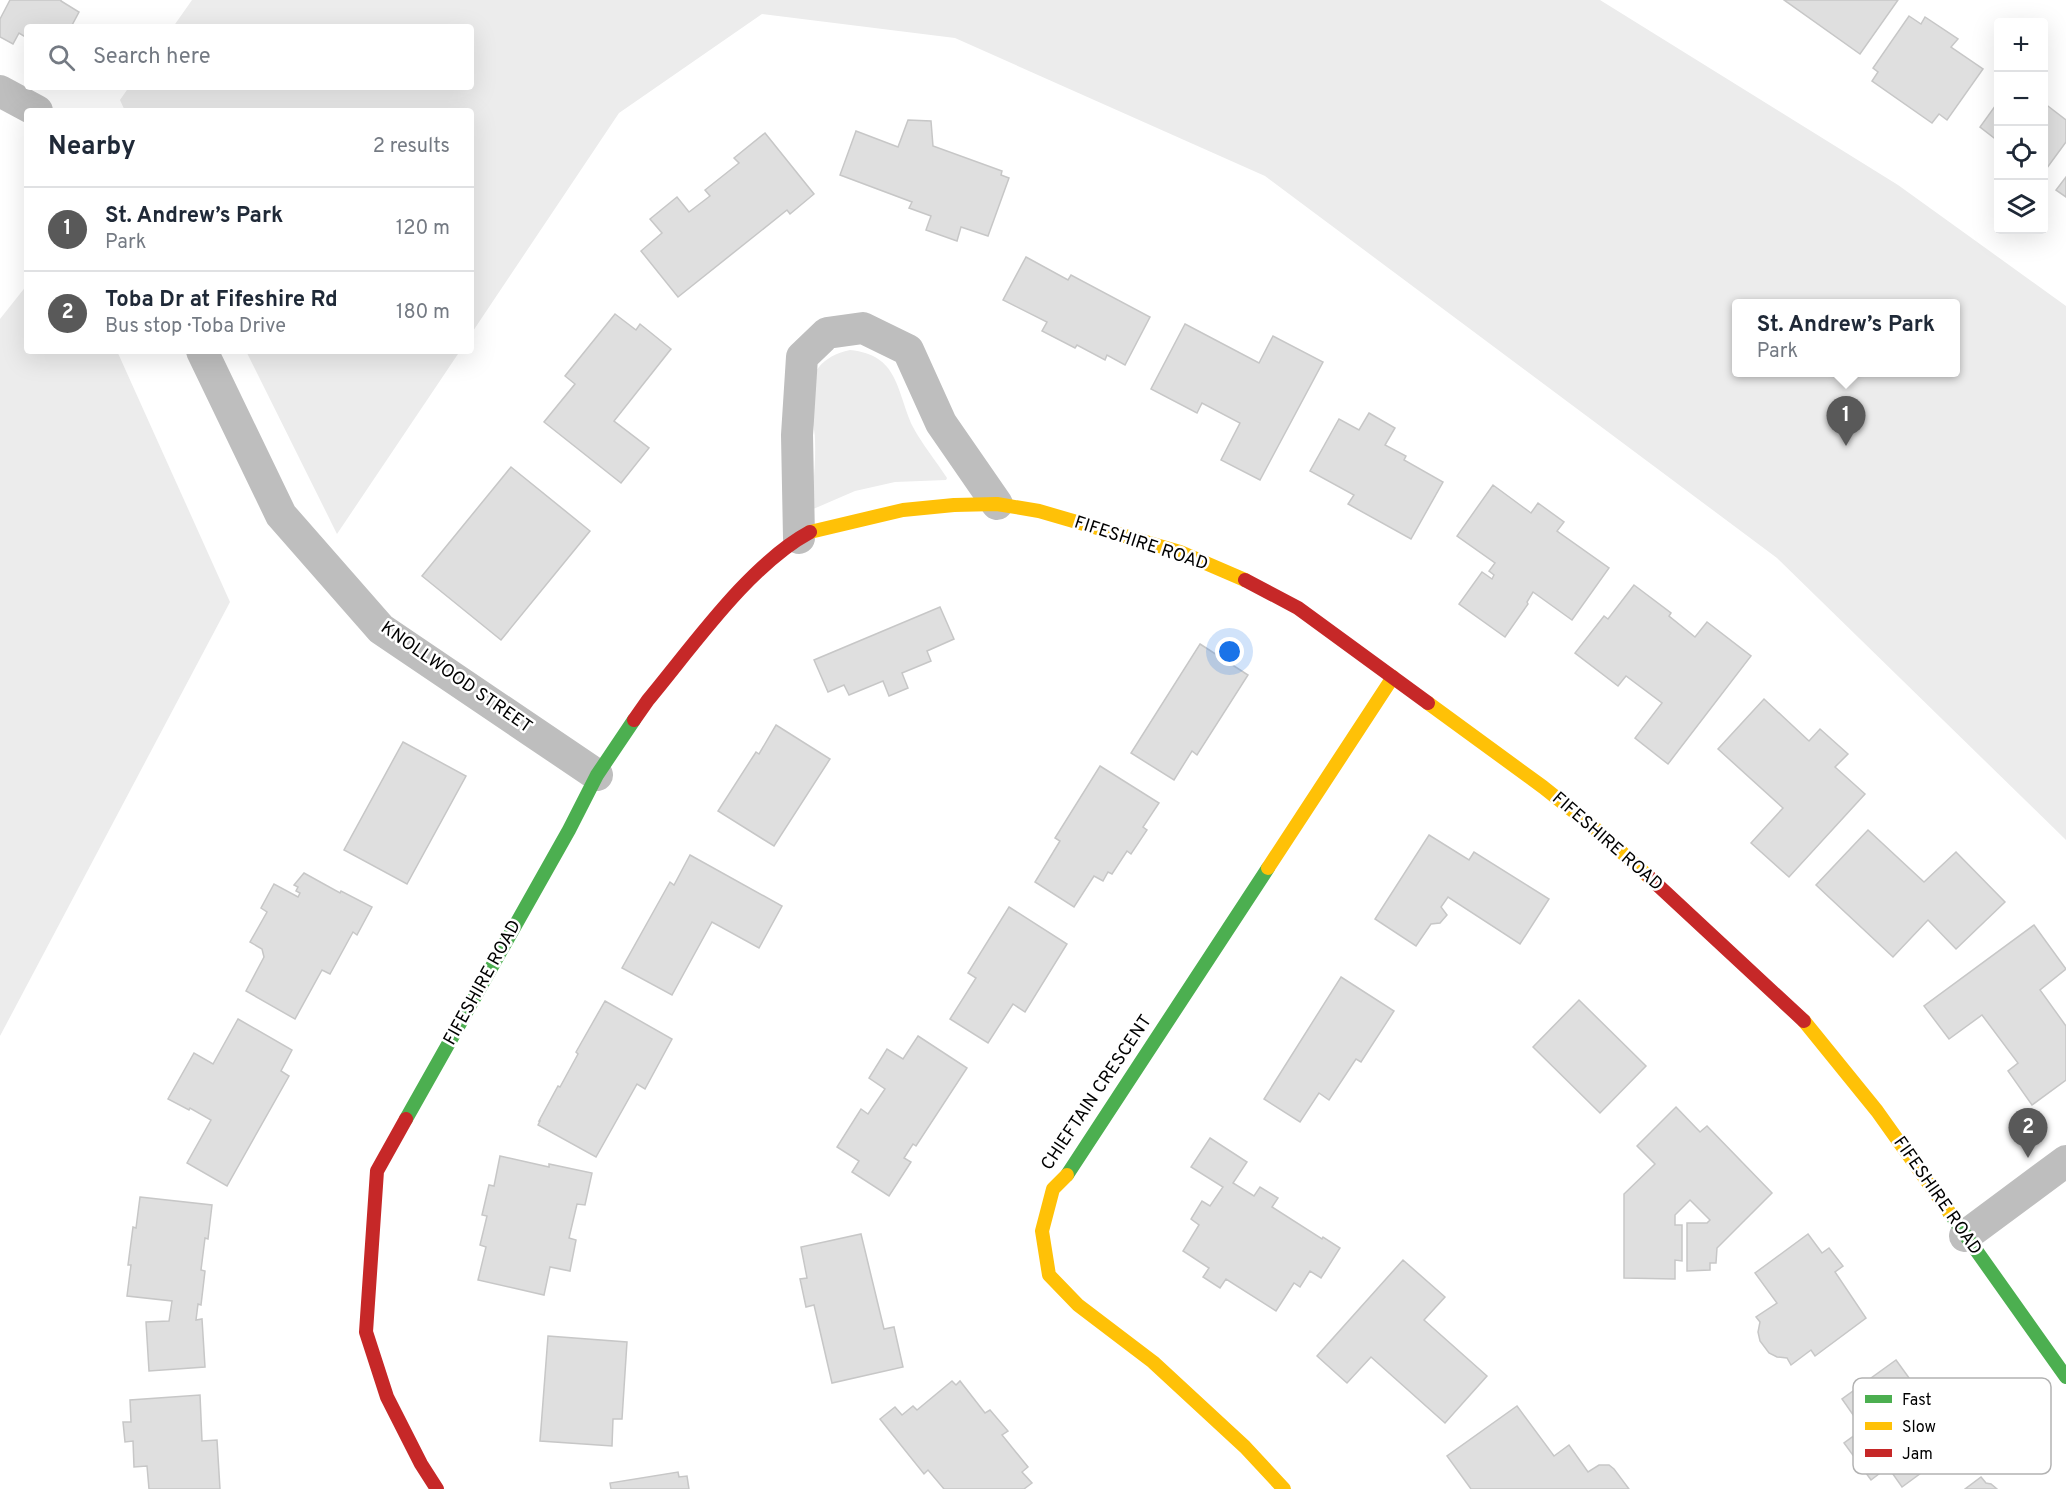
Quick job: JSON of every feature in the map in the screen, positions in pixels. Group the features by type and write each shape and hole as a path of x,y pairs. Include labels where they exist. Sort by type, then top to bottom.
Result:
{"street":[{"path":"0,91 31,108"},
{"path":"799,538 797,435 802,357 827,333 863,328 908,350 941,423 997,504"},
{"name":"KNOLLWOOD STREET","path":"203,354 281,515 381,628 597,775"},
{"name":"FIFESHIRE ROAD","path":"438,1489 421,1464 387,1397 366,1332 377,1171 569,830 597,775 648,700 747,581 799,538 812,531 903,510 954,505 997,504 1039,511 1180,552 1262,588 1298,608 1543,787 1597,830 1803,1020 1877,1111 2066,1377"},
{"name":"CHIEFTAIN CRESCENT","path":"1284,1489 1245,1447 1153,1362 1078,1305 1049,1275 1042,1231 1053,1190 1071,1170 1393,677"},
{"path":"1965,1236 2066,1161"}],"shaded area":[{"path":"192,0 1600,0 1898,185 2066,306 2066,840 1777,558 1265,176 955,38 762,14 619,113 474,330 474,108 124,108 120,100 127,90 474,90 474,24 175,24"},
{"path":"24,289 24,354 118,354 230,602 0,1036 0,319"},
{"path":"850,350 866,353 887,367 899,388 913,427 947,478 946,480 895,482 855,491 811,510 815,449 809,403 811,383 824,361"},
{"path":"247,354 458,354 337,534"}],"building":[{"path":"10,0 61,0 79,12 73,24 24,24 24,36 19,33 13,44 0,37 0,19"},
{"path":"1784,0 1898,0 1860,54"},
{"path":"1909,16 1921,24 1925,17 1958,39 1951,47 1983,69 1947,120 1939,114 1932,123 1872,81 1878,72 1873,68"},
{"path":"2048,106 2066,120 2066,142 2048,167"},
{"path":"1994,108 1994,138 1980,127"},
{"path":"908,120 931,121 933,146 1002,171 1001,175 1009,178 988,236 961,227 957,241 926,230 931,216 909,208 912,202 840,175 856,131 898,147"},
{"path":"765,133 814,194 790,214 787,210 678,297 641,251 662,233 650,219 677,197 689,212 710,196 705,190 739,163 734,158"},
{"path":"2066,177 2066,197 2056,190"},
{"path":"1026,257 1068,280 1071,275 1150,317 1125,365 1107,355 1105,360 1077,345 1075,348 1042,331 1047,322 1003,300"},
{"path":"615,314 636,330 640,324 671,349 614,421 649,448 621,483 544,422 575,384 565,376"},
{"path":"1185,324 1259,363 1273,336 1323,362 1260,480 1221,460 1240,423 1202,403 1197,413 1151,389"},
{"path":"1369,413 1395,428 1385,445 1406,456 1404,460 1443,482 1411,539 1348,504 1354,495 1310,471 1339,419 1359,430"},
{"path":"511,467 590,531 501,640 422,576"},
{"path":"1493,485 1531,513 1538,503 1564,522 1557,531 1609,568 1572,620 1533,592 1528,604 1505,637 1459,604 1482,572 1492,579 1494,575 1489,571 1495,563 1457,536"},
{"path":"1634,585 1671,613 1669,616 1695,637 1707,622 1751,656 1668,764 1635,738 1662,703 1626,676 1618,686 1575,653 1604,616 1608,619"},
{"path":"940,607 954,639 927,651 931,661 902,673 908,688 889,696 883,681 849,695 844,685 828,692 814,660"},
{"path":"1200,644 1248,675 1197,755 1192,751 1174,780 1131,753"},
{"path":"1764,699 1809,741 1820,729 1848,754 1835,767 1865,794 1789,877 1751,843 1783,808 1718,749"},
{"path":"776,725 830,759 774,846 718,811 756,752 759,754"},
{"path":"403,742 466,776 407,884 344,850"},
{"path":"1100,766 1159,803 1143,827 1147,830 1131,854 1127,851 1112,874 1108,872 1103,881 1094,876 1074,907 1035,882 1060,841 1055,838"},
{"path":"1868,830 1924,882 1956,852 2005,902 1956,949 1928,920 1893,957 1816,885"},
{"path":"1429,835 1469,860 1474,852 1549,899 1520,944 1448,897 1441,907 1447,915 1440,923 1431,924 1416,946 1375,919"},
{"path":"690,855 782,906 759,948 712,922 672,995 622,968 670,882 674,885"},
{"path":"304,873 372,907 357,935 353,932 330,974 322,970 295,1019 246,991 264,957 262,949 250,942 267,912 261,908 274,884 298,897 300,893 296,891 298,887 294,885"},
{"path":"1009,907 1067,944 1025,1012 1013,1004 988,1043 950,1019 976,978 968,973"},
{"path":"2034,925 2066,969 2040,990 2066,1026 2066,1080 2032,1105 2008,1071 2018,1063 1982,1015 1949,1039 1924,1006"},
{"path":"1341,977 1394,1011 1361,1062 1356,1059 1329,1100 1319,1093 1300,1122 1264,1099"},
{"path":"1579,1000 1646,1066 1600,1113 1533,1047"},
{"path":"605,1001 672,1039 645,1089 637,1084 596,1157 538,1125"},
{"path":"238,1019 292,1050 281,1071 289,1076 227,1186 187,1163 211,1120 168,1099 194,1053 213,1064"},
{"path":"918,1036 967,1068 916,1146 913,1144 904,1158 911,1162 889,1196 852,1172 859,1161 837,1147 861,1109 868,1114 885,1089 869,1078 887,1049 903,1059"},
{"path":"1676,1107 1700,1132 1707,1126 1772,1193 1717,1248 1716,1263 1710,1263 1710,1270 1687,1271 1687,1223 1707,1223 1710,1220 1690,1200 1675,1215 1675,1225 1682,1225 1682,1261 1675,1260 1675,1279 1624,1278 1624,1194 1655,1164 1637,1146"},
{"path":"1210,1138 1247,1162 1233,1183 1254,1196 1260,1187 1278,1198 1272,1207 1340,1248 1321,1278 1310,1271 1300,1287 1294,1283 1276,1311 1226,1279 1220,1288 1203,1277 1209,1268 1183,1251 1199,1225 1191,1219 1202,1201 1210,1206 1223,1187 1191,1167"},
{"path":"500,1156 549,1167 549,1164 592,1173 585,1205 577,1204 569,1238 576,1240 570,1271 550,1267 544,1295 478,1280 486,1247 480,1245 487,1216 482,1215 489,1185 494,1186"},
{"path":"140,1197 212,1205 201,1270 205,1271 201,1305 198,1304 196,1320 202,1319 205,1367 149,1371 146,1322 169,1321 172,1301 127,1296 131,1265 128,1265"},
{"path":"861,1234 884,1329 894,1327 903,1367 832,1383 814,1305 806,1307 800,1279 807,1278 801,1247"},
{"path":"1808,1234 1822,1253 1829,1248 1843,1266 1835,1272 1866,1318 1815,1356 1811,1350 1791,1365 1787,1358 1769,1353 1760,1341 1758,1332 1760,1322 1756,1317 1777,1303 1755,1273"},
{"path":"1403,1260 1445,1297 1424,1320 1487,1376 1445,1423 1371,1357 1347,1383 1317,1356"},
{"path":"548,1336 627,1342 622,1419 613,1419 612,1446 540,1441"},
{"path":"1896,1360 1909,1378 1871,1378"},
{"path":"952,1381 956,1385 960,1381 985,1413 990,1410 1008,1431 1002,1435 1028,1467 1022,1472 1032,1483 1024,1489 944,1489 928,1470 924,1474 880,1419 895,1407 902,1415 913,1406 917,1410"},
{"path":"1853,1391 1853,1415 1842,1399"},
{"path":"200,1395 202,1441 217,1440 220,1489 149,1489 147,1466 134,1467 133,1441 125,1442 123,1422 131,1422 130,1400"},
{"path":"1517,1406 1554,1456 1569,1445 1588,1472 1599,1465 1609,1465 1629,1489 1471,1489 1447,1456"},
{"path":"1853,1436 1853,1455 1844,1443"},
{"path":"678,1472 679,1477 687,1476 689,1489 611,1489 610,1483"},
{"path":"1867,1474 1879,1474 1871,1480"},
{"path":"1893,1474 1920,1474 1902,1487"},
{"path":"1981,1477 1997,1489 1965,1489"}],"traffic: fast":[{"path":"406,1119 569,830 597,775 634,720"},
{"path":"1067,1175 1268,868"},
{"path":"1949,1212 2066,1377"}],"traffic: slow":[{"path":"810,532 903,510 997,504 1039,511 1180,552 1245,580"},
{"path":"1268,868 1393,677"},
{"path":"1428,703 1543,787 1597,830 1649,877"},
{"path":"1804,1021 1877,1111 1949,1212"},
{"path":"1067,1175 1053,1189 1042,1231 1049,1275 1078,1305 1153,1362 1245,1447 1284,1489"}],"traffic: jam":[{"path":"634,720 703,632 744,585 787,546 810,532"},
{"path":"1245,580 1298,608 1428,703"},
{"path":"1649,877 1804,1021"},
{"path":"406,1119 377,1171 366,1332 387,1397 421,1464 437,1489"}],"place":[{"name":"St. Andrew’s Park","path":"1846,446"},
{"name":"Toba Dr at Fifeshire Rd","path":"2028,1158"}]}
